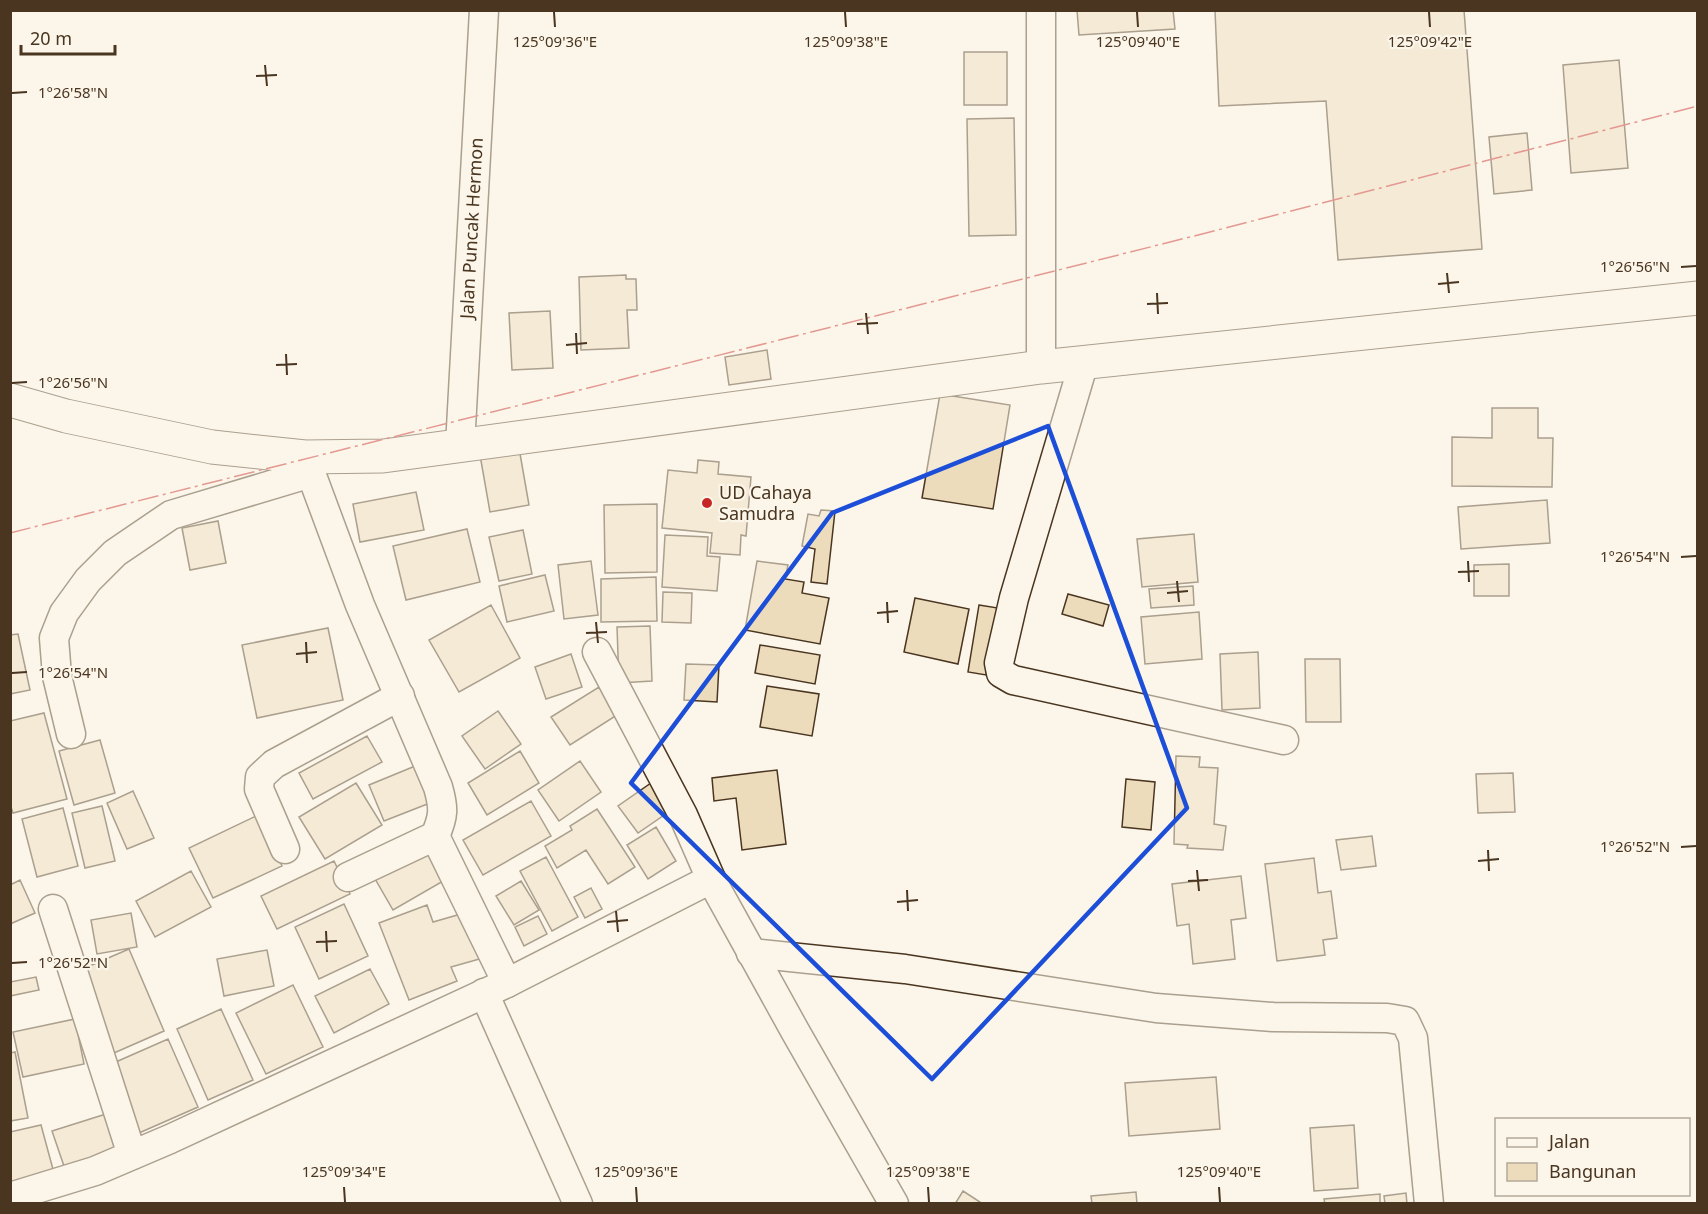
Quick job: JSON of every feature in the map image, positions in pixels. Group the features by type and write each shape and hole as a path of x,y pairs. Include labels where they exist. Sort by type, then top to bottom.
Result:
{"street":[{"name":"Jalan Puncak Hermon","path":"460,446 484,10"},
{"path":"1041,10 1041,367"},
{"path":"71,734 57,676 54,638 64,613 88,580 115,553 171,515 308,465 1041,367 1698,298"},
{"path":"1084,362 1014,598 999,663 1001,673 1013,680 1284,740"},
{"path":"10,400 66,416 308,465"},
{"path":"308,465 360,605 438,787 444,808 441,824 435,836 348,877"},
{"path":"597,652 683,815 711,879 894,1203"},
{"path":"285,849 259,789 260,777 274,764 400,696"},
{"path":"435,836 578,1203"},
{"path":"10,1197 94,1171 132,1155 495,988 711,879"},
{"path":"52,909 132,1155"},
{"path":"751,953 905,969 1156,1008 1273,1017 1387,1018 1405,1022 1413,1038 1429,1203"}],"highlighted area":[{"path":"1048,426 1187,808 932,1079 631,783 832,513"}],"building":[{"path":"1077,10 1173,10 1175,29 1079,35"},
{"path":"1215,10 1464,10 1482,249 1338,260 1326,101 1219,106"},
{"path":"964,52 1007,52 1007,105 964,105"},
{"path":"1619,60 1628,168 1571,173 1563,65"},
{"path":"1014,118 1016,235 969,236 967,119"},
{"path":"1527,133 1532,190 1494,194 1489,137"},
{"path":"626,275 626,279 636,279 637,310 627,310 629,348 581,350 579,277"},
{"path":"550,311 553,368 512,370 509,313"},
{"path":"767,350 771,379 729,385 725,357"},
{"path":"940,394 1010,405 993,509 922,498"},
{"path":"1492,408 1538,408 1538,438 1553,438 1552,487 1452,486 1452,437 1492,438"},
{"path":"519,448 529,505 490,512 480,455"},
{"name":"UD Cahaya Samudra","path":"698,460 719,462 718,474 751,477 746,536 741,535 740,555 710,553 712,533 662,528 668,470 697,473"},
{"path":"416,492 424,530 360,542 353,504"},
{"path":"1547,500 1550,543 1461,549 1458,507"},
{"path":"657,504 657,572 605,573 604,505"},
{"path":"821,510 835,511 827,584 811,582 815,549 802,546 808,514 819,516"},
{"path":"218,521 226,563 190,570 182,528"},
{"path":"467,529 480,582 406,600 393,546"},
{"path":"523,530 532,574 499,581 489,537"},
{"path":"1194,534 1198,582 1142,587 1137,539"},
{"path":"665,535 708,537 707,556 720,557 717,591 662,587"},
{"path":"591,561 598,615 564,619 558,565"},
{"path":"757,561 788,565 785,579 804,582 802,593 829,598 820,644 745,630"},
{"path":"1509,564 1509,596 1474,596 1474,565"},
{"path":"545,575 554,611 507,622 499,586"},
{"path":"656,577 657,621 601,622 601,579"},
{"path":"1193,586 1194,605 1151,608 1149,589"},
{"path":"663,592 692,593 691,623 662,622"},
{"path":"1068,594 1109,605 1103,626 1062,614"},
{"path":"915,598 969,609 958,664 904,652"},
{"path":"491,605 520,658 459,692 429,640"},
{"path":"979,605 998,608 986,675 968,672"},
{"path":"1199,612 1202,659 1145,664 1141,617"},
{"path":"650,626 652,681 619,683 617,627"},
{"path":"328,628 343,700 257,718 242,645"},
{"path":"18,634 30,690 10,694 10,635"},
{"path":"760,645 820,655 815,684 755,673"},
{"path":"1258,652 1260,708 1222,710 1220,654"},
{"path":"571,654 582,687 546,699 535,667"},
{"path":"1305,659 1340,659 1341,722 1306,722"},
{"path":"686,664 719,665 717,702 684,700"},
{"path":"767,686 819,694 812,736 760,727"},
{"path":"599,687 617,715 570,745 551,717"},
{"path":"498,711 521,744 485,769 462,736"},
{"path":"44,713 67,799 13,813 10,804 10,721"},
{"path":"367,736 382,762 313,799 299,773"},
{"path":"100,740 115,793 74,805 59,751"},
{"path":"520,751 539,783 487,815 468,783"},
{"path":"1176,756 1200,757 1199,767 1218,768 1214,824 1226,826 1223,850 1187,848 1188,845 1174,844"},
{"path":"580,761 601,792 559,821 538,790"},
{"path":"420,764 435,801 384,821 369,785"},
{"path":"777,770 786,844 742,850 736,798 714,801 712,778"},
{"path":"1513,773 1515,812 1478,813 1476,774"},
{"path":"1126,779 1155,782 1151,830 1122,827"},
{"path":"356,783 382,825 325,859 299,817"},
{"path":"651,783 670,811 638,833 618,806"},
{"path":"133,791 154,838 127,849 107,803"},
{"path":"531,801 551,836 483,875 463,840"},
{"path":"102,806 115,861 85,868 72,813"},
{"path":"63,808 78,866 37,877 22,819"},
{"path":"597,809 635,867 608,884 586,850 557,868 545,846 572,830 570,826"},
{"path":"258,815 282,866 213,898 189,848"},
{"path":"656,827 676,861 648,879 627,845"},
{"path":"1372,836 1376,866 1341,870 1336,840"},
{"path":"426,848 445,880 393,910 374,877"},
{"path":"546,857 578,917 552,931 520,871"},
{"path":"1314,858 1318,893 1331,891 1337,938 1323,940 1325,955 1277,961 1265,864"},
{"path":"334,861 350,894 277,929 261,896"},
{"path":"191,871 211,907 155,937 136,901"},
{"path":"1241,876 1246,918 1231,920 1235,959 1193,964 1189,924 1177,926 1172,884"},
{"path":"20,880 35,913 10,924 10,885"},
{"path":"521,881 539,910 514,925 496,896"},
{"path":"591,888 602,909 585,918 574,897"},
{"path":"344,904 368,956 319,979 295,927"},
{"path":"427,905 433,922 468,912 483,958 451,967 457,981 409,1000 379,923"},
{"path":"131,913 137,947 97,954 91,920"},
{"path":"538,916 547,934 524,946 515,927"},
{"path":"129,949 164,1031 114,1053 78,971"},
{"path":"267,950 274,986 224,996 217,959"},
{"path":"370,969 389,1004 334,1033 315,996"},
{"path":"36,977 39,990 10,996 10,982"},
{"path":"293,985 323,1047 266,1074 236,1013"},
{"path":"221,1009 253,1080 208,1100 177,1029"},
{"path":"75,1019 84,1064 23,1077 13,1032"},
{"path":"168,1039 198,1107 139,1133 109,1065"},
{"path":"15,1052 28,1118 10,1121 10,1053"},
{"path":"1216,1077 1220,1129 1129,1136 1125,1083"},
{"path":"106,1114 119,1155 66,1172 52,1131"},
{"path":"41,1125 54,1173 10,1185 10,1132"},
{"path":"1354,1125 1358,1188 1314,1191 1310,1128"},
{"path":"963,1191 983,1204 955,1204"},
{"path":"1136,1192 1137,1204 1092,1204 1091,1196"},
{"path":"1406,1193 1407,1204 1385,1204 1384,1196"},
{"path":"1380,1194 1380,1204 1325,1204 1324,1199"}],"power":[{"path":"10,533 1206,233 1698,106"}],"place":[{"name":"UD Cahaya Samudra","path":"707,503"}]}
